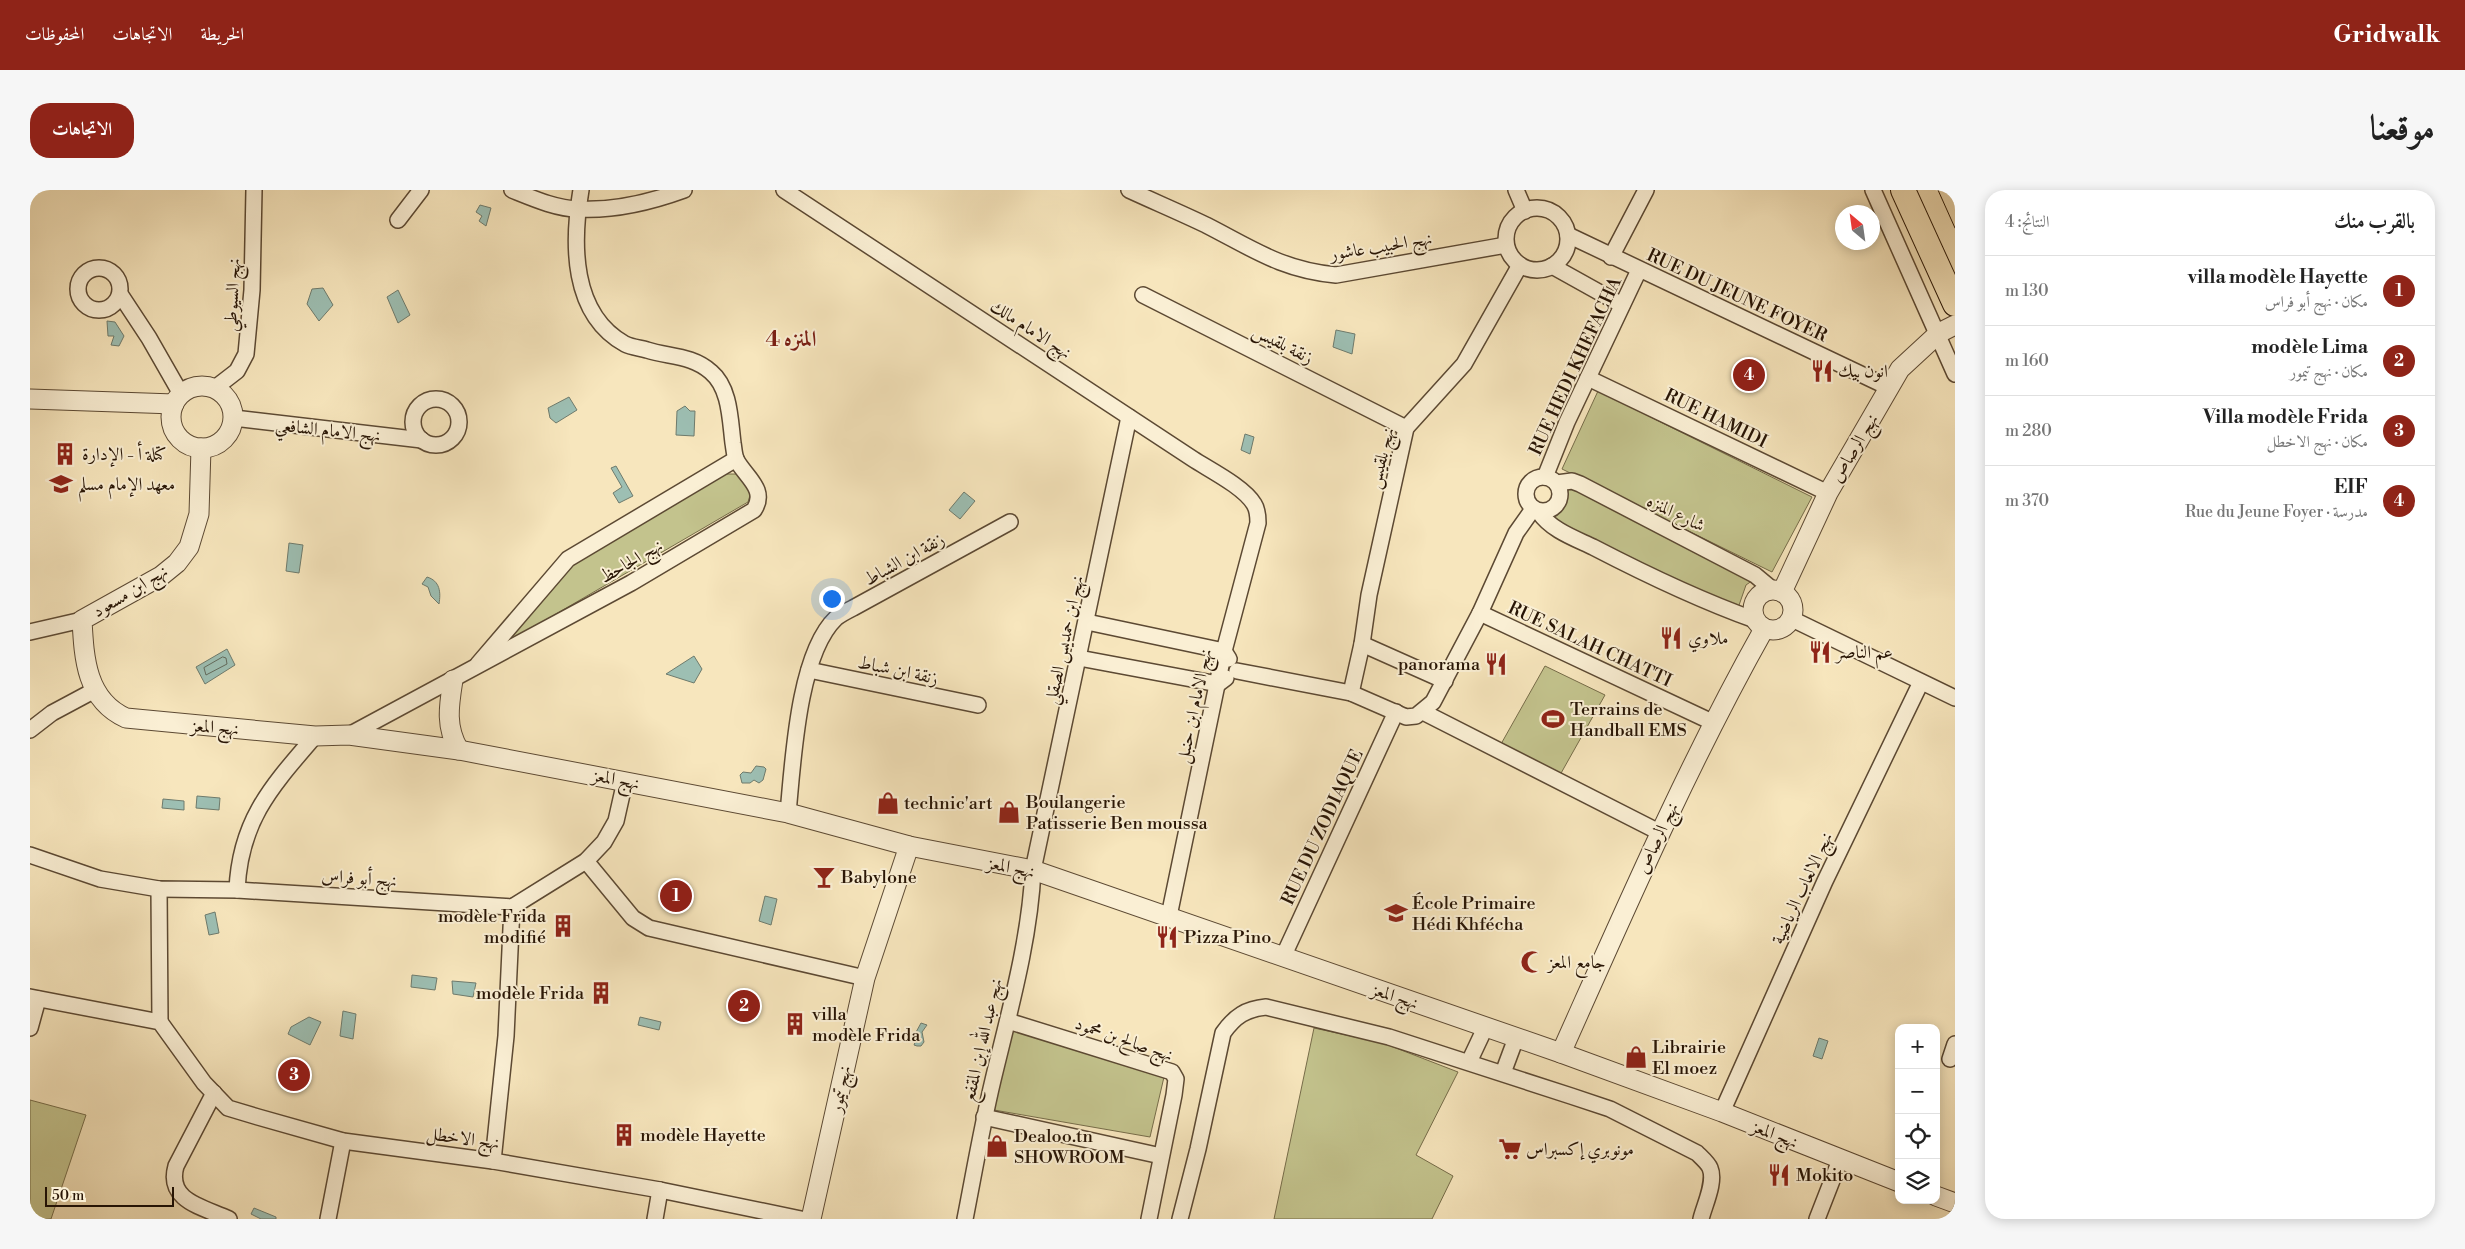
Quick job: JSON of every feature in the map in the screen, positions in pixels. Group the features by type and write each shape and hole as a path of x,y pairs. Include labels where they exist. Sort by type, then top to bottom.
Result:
{"main road":[{"path":"1903,190 1955,304"}],"street":[{"name":"نهج السيوطي","path":"215,388 237,371 246,354 252,290 254,190"},
{"path":"398,220 421,190"},
{"path":"512,190 531,198 577,210 649,201 684,190"},
{"name":"نهج الجاحظ","path":"349,735 631,584 754,510 760,501 759,492 736,459 728,401 720,381 712,372 700,364 677,355 652,352 625,344 598,322 585,296 575,258 577,210 581,190"},
{"name":"نهج الامام مالك","path":"784,190 1239,490 1254,504"},
{"name":"نهج الحبيب عاشور","path":"1129,190 1207,226 1250,250 1282,264 1310,272 1336,275 1506,245"},
{"path":"1516,190 1525,211"},
{"path":"1611,257 1646,190"},
{"path":"1873,190 1947,329 1955,374"},
{"path":"1539,208 1553,212 1563,222 1568,235 1564,253 1552,266 1536,270 1520,265 1514,260 1506,245 1507,231 1514,219 1525,211 1539,208"},
{"name":"RUE DU JEUNE FOYER","path":"1568,235 1890,388"},
{"name":"نهج بلقيس","path":"1351,693 1362,644 1369,595 1406,428 1464,364 1520,265"},
{"path":"1552,266 1622,305"},
{"name":"RUE HEDI KHEFACHA","path":"1551,480 1588,378 1639,270"},
{"path":"120,294 149,338 177,399"},
{"name":"زنقة بلقيس","path":"1143,294 1406,428"},
{"name":"نهج الرصاص","path":"1561,1053 1659,832 1759,624 1753,613 1756,600 1760,595 1777,591 1828,492 1900,370 1917,352 1947,329"},
{"name":"RUE HAMIDI","path":"1588,378 1828,492"},
{"path":"203,386 215,388 225,395 231,406 234,418 231,430 223,440 213,446 201,448 189,445 180,438 173,428 171,416 177,399 191,388 203,386"},
{"path":"30,399 177,399"},
{"name":"نهج ابن حمديس الصقلي","path":"1033,870 1129,417"},
{"name":"نهج الامام الشافعي","path":"234,418 422,440"},
{"name":"نهج ابن مسعود","path":"95,690 84,660 82,620 161,576 177,563 189,547 199,514 201,448"},
{"name":"نهج الجاحظ","path":"473,669 568,558 736,459"},
{"path":"1536,510 1548,511 1558,502 1560,489 1551,480 1538,477 1528,486 1526,500 1549,525 1624,563 1774,631 1784,627 1792,619 1792,604 1777,591"},
{"name":"شارع المنزه","path":"1551,480 1580,484 1755,575 1777,591"},
{"name":"نهج الامام ابن حنبل","path":"1169,916 1224,652 1258,524 1258,513 1254,504"},
{"path":"1087,622 1224,652 1237,671 1351,693 1406,717 1416,716 1433,702 1480,613 1516,533 1536,510"},
{"name":"زنقة ابن الشباط","path":"788,813 798,724 810,670 816,649 836,618 1010,522"},
{"name":"RUE SALAH CHATTI","path":"1480,613 1712,722"},
{"path":"1792,619 1955,698"},
{"path":"30,632 82,620"},
{"path":"1362,644 1445,681"},
{"path":"1079,658 1218,684 1237,671"},
{"name":"زنقة ابن شباط","path":"810,670 978,705"},
{"path":"453,680 449,704 449,724 453,740 459,750"},
{"name":"نهج الالعاب الرياضية","path":"1722,1112 1825,882 1921,682"},
{"path":"30,730 52,714 95,690"},
{"name":"نهج المعز","path":"95,690 115,713 133,720 315,736 349,735 459,750 788,813 909,846 1033,870 1561,1053 1722,1112 1895,1181"},
{"name":"RUE DU ZODIAQUE","path":"1283,957 1396,712"},
{"path":"1423,712 1659,832"},
{"path":"237,890 242,848 259,807 275,784 315,736"},
{"path":"493,1161 506,1036 512,907 586,861 604,842 616,821 625,781"},
{"name":"نهج تيمور","path":"811,1219 865,978 909,846"},
{"name":"نهج أبو فراس","path":"30,855 100,879 159,889 237,890 512,907"},
{"path":"586,861 633,918 649,928 865,978"},
{"name":"نهج عبد الله إبن المقفع","path":"965,1219 984,1118 1008,1021 1032,895 1033,870"},
{"path":"30,1028 34,998 160,1022 159,889"},
{"path":"1180,1219 1198,1149 1223,1033 1233,1019 1245,1012 1258,1008 1276,1010 1389,1036 1610,1109 1697,1153 1711,1169 1711,1180 1701,1219"},
{"name":"نهج صالح بن محمود","path":"1008,1021 1172,1072 1176,1079 1174,1095 1160,1156 1149,1219"},
{"name":"نهج الاخطل","path":"160,1022 204,1083 228,1108 343,1140 493,1161 660,1190 801,1219"},
{"path":"1469,1062 1485,1028"},
{"path":"1502,1073 1516,1038"},
{"path":"214,1093 176,1166 173,1177 176,1189 184,1198 229,1219"},
{"path":"984,1118 1160,1156"},
{"path":"328,1219 343,1140"},
{"path":"1817,1219 1840,1160"},
{"path":"655,1219 660,1190"},
{"path":"1940,1197 1955,1203"}],"green space":[{"path":"1598,391 1812,497 1772,572 1562,469"},
{"path":"723,474 739,474 751,492 748,502 496,649 569,561"},
{"path":"1565,485 1756,578 1746,585 1737,611 1547,516 1562,504"},
{"name":"Terrains de Handball EMS","path":"1545,666 1605,695 1560,775 1501,744"},
{"path":"1314,1028 1383,1043 1458,1072 1416,1155 1453,1176 1432,1219 1274,1219"},
{"path":"1011,1030 1164,1077 1150,1137 994,1110"},
{"path":"30,1100 86,1115 51,1219 30,1219"}],"water":[{"path":"480,205 491,208 486,226 479,221 482,216 476,212"},
{"path":"323,288 333,305 319,321 307,304 312,289"},
{"path":"398,290 410,315 398,323 387,297"},
{"path":"107,321 115,322 124,336 119,346 111,345 114,336 108,336"},
{"path":"1336,330 1355,334 1352,354 1333,347"},
{"path":"569,397 577,410 556,423 550,418 548,408"},
{"path":"685,406 690,411 695,411 694,436 676,435 677,411"},
{"path":"1245,434 1254,437 1250,454 1241,450"},
{"path":"616,466 633,496 619,503 613,493 622,487 611,468"},
{"path":"964,492 975,501 960,519 949,510"},
{"path":"289,543 303,545 299,573 286,571"},
{"path":"427,577 435,581 439,588 439,604 431,596 428,587 422,584"},
{"path":"227,649 235,665 205,684 196,667"},
{"path":"694,656 702,669 694,683 666,674"},
{"path":"756,766 766,769 763,780 759,783 754,780 750,783 742,783 740,775 743,772 751,773"},
{"path":"197,796 220,798 219,810 196,808"},
{"path":"163,799 184,801 184,810 162,808"},
{"path":"765,896 777,899 771,925 759,921"},
{"path":"215,912 219,933 209,935 205,915"},
{"path":"412,975 437,978 435,990 411,987"},
{"path":"452,981 476,983 473,997 453,994"},
{"path":"343,1011 356,1014 353,1039 340,1036"},
{"path":"309,1017 321,1022 310,1045 288,1034 291,1027"},
{"path":"640,1017 661,1022 659,1030 638,1025"},
{"path":"921,1023 927,1025 922,1032 924,1042 921,1046 917,1046 914,1045 916,1040 915,1034"},
{"path":"1819,1038 1828,1041 1822,1059 1813,1056"},
{"path":"254,1208 276,1217 276,1219 261,1219 251,1214"}],"tram line":[{"path":"1938,190 1955,228"},
{"path":"1950,190 1955,201"}],"place":[{"name":"انون بيك","path":"1822,371"},
{"name":"EIF","path":"1749,375"},
{"name":"كتلة أ - الإدارة","path":"65,454"},
{"name":"معهد الإمام مسلم","path":"61,484"},
{"name":"ملاوي","path":"1671,638"},
{"name":"عم الناصر","path":"1820,652"},
{"name":"panorama","path":"1496,664"},
{"name":"Terrains de Handball EMS","path":"1553,719"},
{"name":"technic'art","path":"888,803"},
{"name":"Boulangerie Patisserie Ben moussa","path":"1009,812"},
{"name":"Babylone","path":"824,877"},
{"name":"villa modèle Hayette","path":"676,896"},
{"name":"École Primaire Hédi Khfécha","path":"1396,913"},
{"name":"modèle Frida modifié","path":"563,926"},
{"name":"Pizza Pino","path":"1167,937"},
{"name":"جامع المعز","path":"1532,962"},
{"name":"modèle Frida","path":"601,993"},
{"name":"modèle Lima","path":"744,1006"},
{"name":"villa modèle Frida","path":"795,1024"},
{"name":"Librairie El moez","path":"1636,1057"},
{"name":"Villa modèle Frida","path":"294,1075"},
{"name":"modèle Hayette","path":"624,1135"},
{"name":"Dealoo.tn SHOWROOM","path":"997,1146"},
{"name":"مونوبري إكسبراس","path":"1510,1149"},
{"name":"Mokito","path":"1779,1175"}],"district":[{"name":"المنزه 4","path":"791,338"}]}
